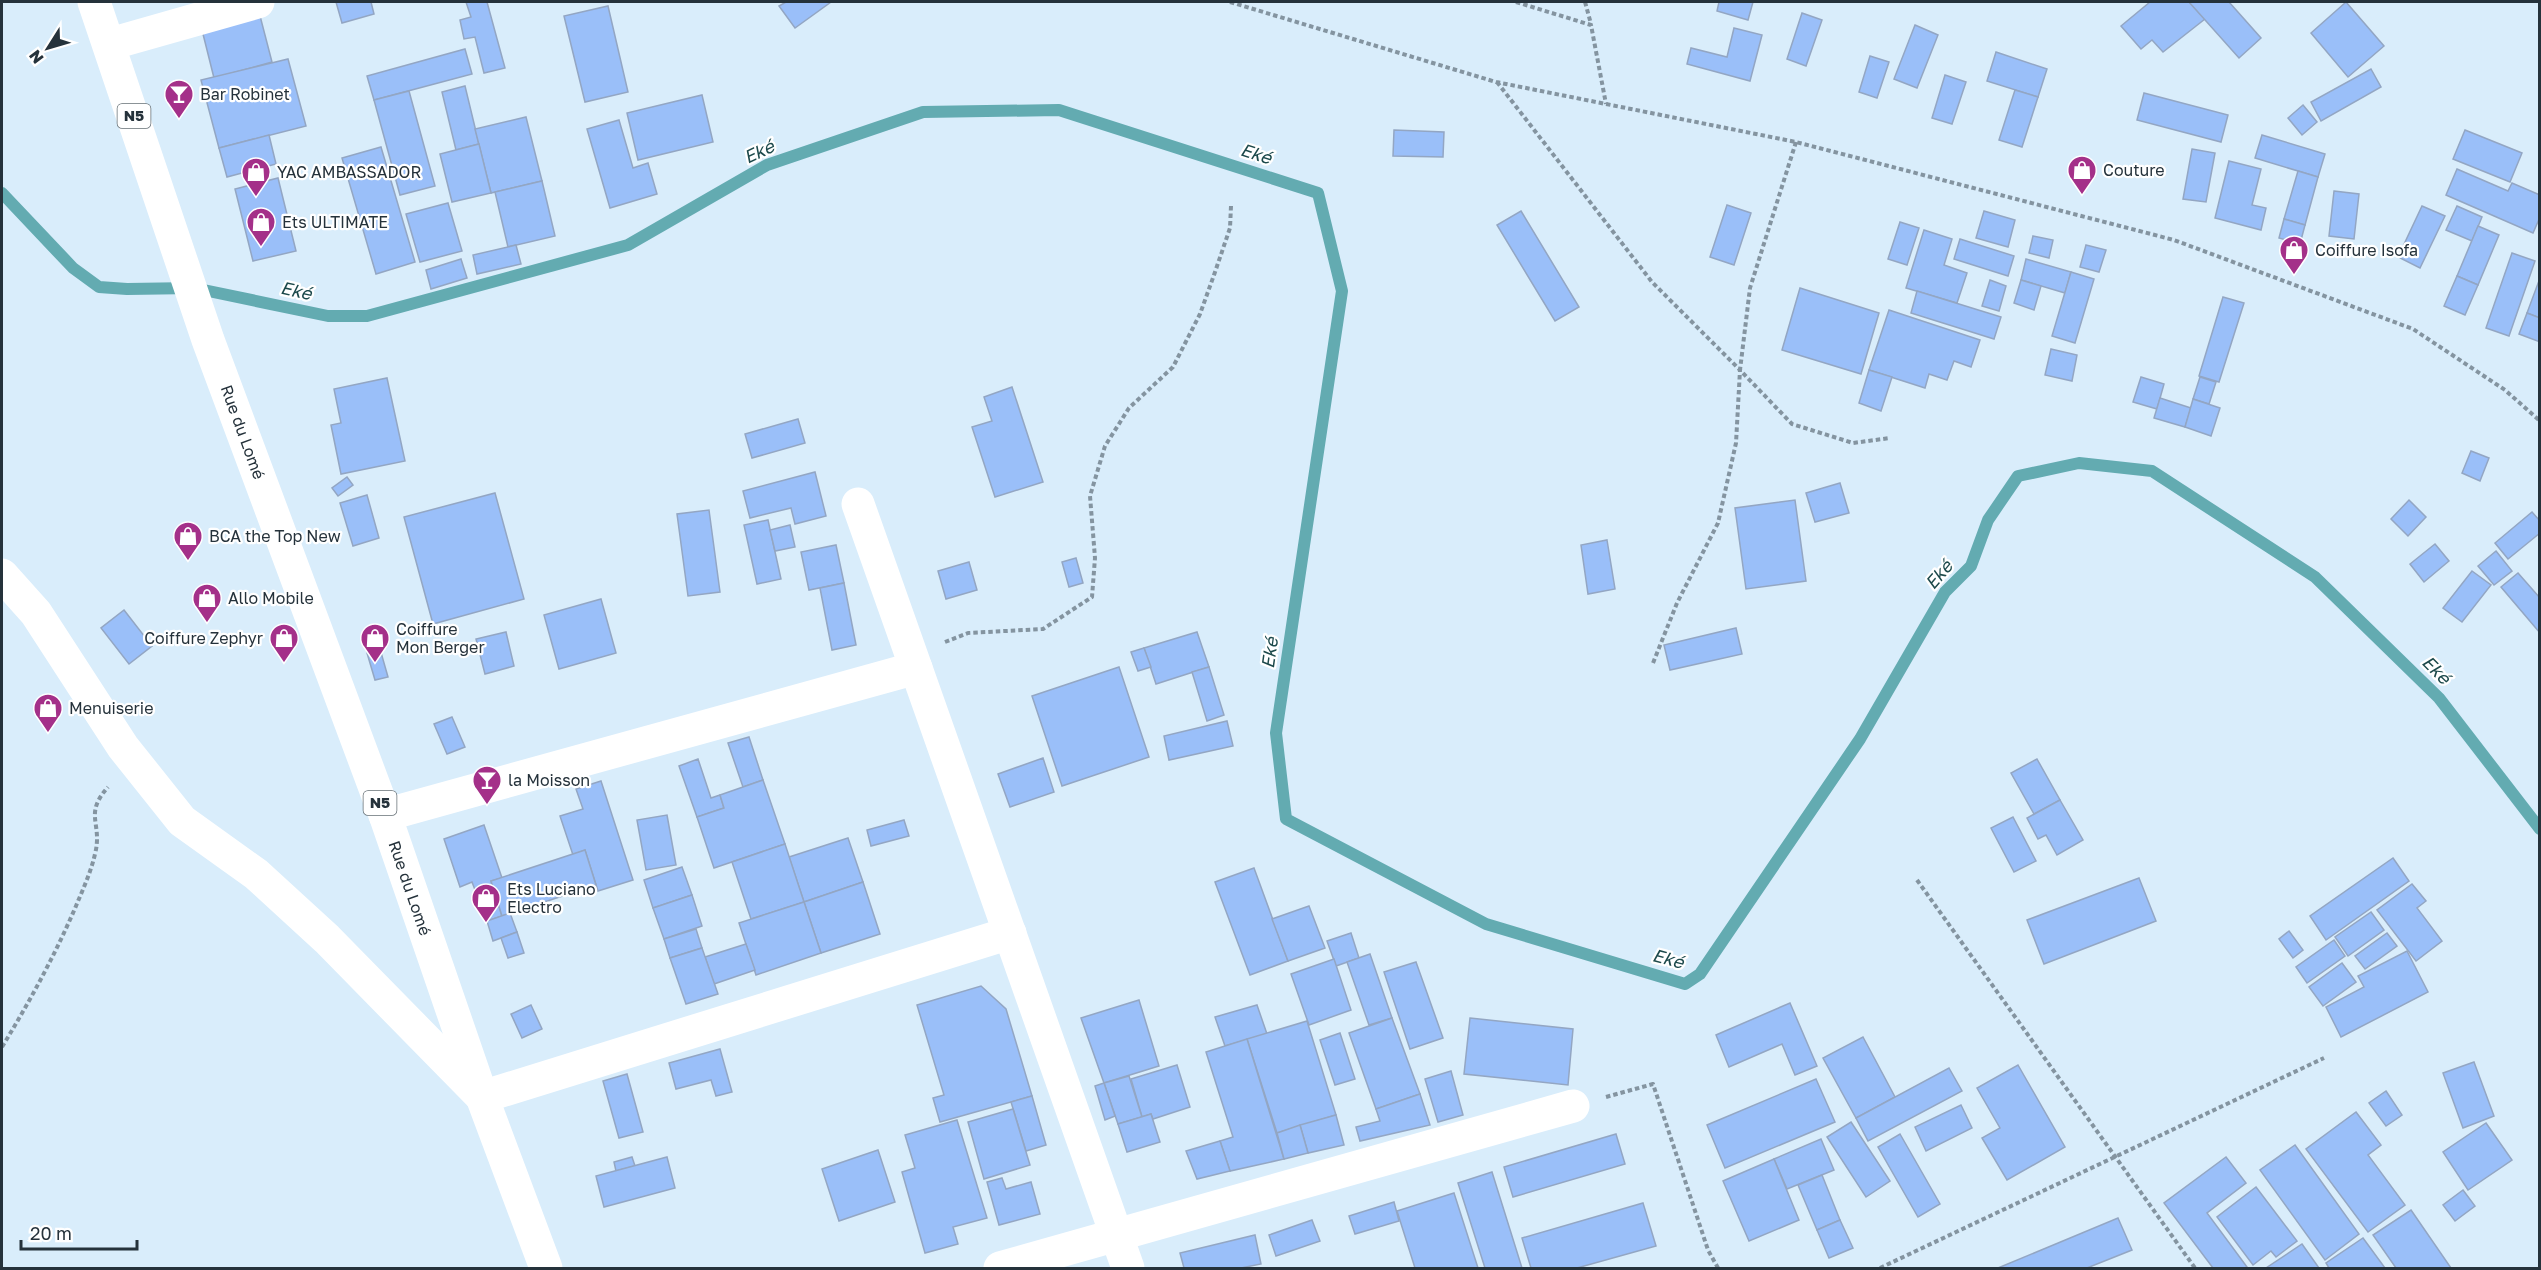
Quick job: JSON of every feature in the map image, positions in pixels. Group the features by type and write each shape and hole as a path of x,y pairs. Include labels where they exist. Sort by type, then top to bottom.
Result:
{"street":[{"name":"N5","path":"94,2 110,44"},
{"path":"110,44 258,2"},
{"name":"Rue du Lomé","path":"110,44 208,340 385,815 482,1097 546,1269"},
{"path":"858,504 1128,1269"},
{"path":"2,575 36,613 123,747 182,821 256,874 327,939 482,1097 1010,933"},
{"path":"385,815 916,668"},
{"path":"1000,1269 1573,1106"}],"path":[{"path":"1230,2 1497,82 1796,142 2174,240 2413,328 2505,390 2540,421"},
{"path":"1516,2 1591,25"},
{"path":"1585,2 1606,104"},
{"path":"1497,82 1652,282 1792,424 1853,442 1890,438"},
{"path":"1653,663 1677,603 1718,523 1736,443 1740,370 1750,288 1796,142"},
{"path":"916,668 937,645 968,633 1043,629 1092,597 1095,558 1090,496 1105,446 1129,408 1173,367 1200,314 1230,228 1231,206"},
{"path":"2,1047 35,993 88,875 95,854 98,832 93,813 97,798 108,787 123,747"},
{"path":"1917,880 2195,1269"},
{"path":"1880,1269 2324,1058"},
{"path":"1573,1106 1653,1084 1707,1250 1718,1269"}],"building":[{"path":"336,2 371,2 374,14 342,23"},
{"path":"466,2 487,2 505,68 484,73 475,37 464,39 460,20 471,17"},
{"path":"786,2 831,2 795,28 779,6"},
{"path":"1719,2 1753,2 1748,20 1717,11"},
{"path":"2150,2 2189,2 2205,19 2163,52 2152,40 2141,49 2121,26"},
{"path":"2189,2 2229,2 2261,38 2239,58"},
{"path":"2346,2 2384,46 2348,77 2311,33"},
{"path":"608,6 628,92 585,102 564,16"},
{"path":"259,12 272,62 214,78 201,26"},
{"path":"1802,13 1822,20 1806,66 1787,59"},
{"path":"1915,25 1938,35 1917,88 1894,79"},
{"path":"1734,28 1762,35 1750,81 1687,64 1691,48 1727,57"},
{"path":"465,49 472,74 374,100 367,76"},
{"path":"1996,52 2047,69 2038,97 1987,81"},
{"path":"1870,56 1889,62 1877,98 1859,92"},
{"path":"288,59 306,126 219,148 201,80"},
{"path":"2371,69 2381,87 2321,121 2311,102"},
{"path":"1945,75 1966,82 1952,124 1932,118"},
{"path":"465,86 479,144 456,150 442,92"},
{"path":"2015,90 2038,97 2022,147 1999,140"},
{"path":"409,91 435,186 400,195 374,100"},
{"path":"2144,93 2228,115 2221,142 2137,120"},
{"path":"702,95 713,142 638,160 627,113"},
{"path":"2303,105 2317,122 2302,135 2288,118"},
{"path":"526,117 542,181 491,193 475,129"},
{"path":"619,120 633,168 648,163 657,194 610,208 587,129"},
{"path":"1394,130 1444,132 1443,157 1393,156"},
{"path":"2465,130 2522,153 2510,182 2453,159"},
{"path":"269,135 276,164 227,177 219,148"},
{"path":"2262,135 2325,154 2318,177 2255,158"},
{"path":"479,144 491,193 452,202 440,154"},
{"path":"381,147 415,262 376,274 342,158"},
{"path":"2192,149 2215,153 2206,202 2183,199"},
{"path":"2229,161 2261,169 2252,205 2266,208 2261,230 2215,218"},
{"path":"2457,169 2508,191 2512,183 2540,195 2540,217 2533,233 2446,195"},
{"path":"2298,171 2318,177 2305,225 2284,219"},
{"path":"278,178 296,251 253,261 235,189"},
{"path":"542,181 555,236 508,247 495,192"},
{"path":"2334,191 2359,194 2354,239 2329,236"},
{"path":"448,203 462,251 420,262 406,214"},
{"path":"1727,205 1751,213 1734,265 1710,257"},
{"path":"2422,206 2445,216 2420,268 2398,257"},
{"path":"2457,206 2482,217 2472,241 2446,230"},
{"path":"1521,211 1579,307 1555,321 1497,225"},
{"path":"1984,211 2015,220 2008,247 1976,238"},
{"path":"2284,219 2305,225 2300,244 2279,238"},
{"path":"1900,222 1919,228 1907,265 1888,259"},
{"path":"2478,226 2499,235 2478,285 2457,276"},
{"path":"1924,230 1952,239 1944,265 1967,273 1957,303 1906,288"},
{"path":"2033,236 2053,240 2049,258 2029,253"},
{"path":"1960,239 2014,256 2008,276 1954,259"},
{"path":"516,245 521,264 477,274 473,255"},
{"path":"2086,245 2106,250 2099,272 2080,267"},
{"path":"2512,253 2535,261 2509,336 2486,328"},
{"path":"461,259 467,278 431,289 426,270"},
{"path":"2026,259 2071,272 2065,293 2021,280"},
{"path":"2071,272 2094,279 2075,343 2052,336"},
{"path":"2457,276 2478,285 2465,315 2444,306"},
{"path":"2540,278 2540,318 2527,313"},
{"path":"1990,280 2006,286 1999,311 1982,306"},
{"path":"2021,280 2041,286 2034,310 2014,303"},
{"path":"1800,288 1879,313 1861,374 1782,350"},
{"path":"1917,291 2001,317 1994,339 1911,313"},
{"path":"2223,297 2244,303 2219,382 2199,376"},
{"path":"1889,310 1980,340 1971,367 1954,361 1947,380 1929,374 1925,388 1869,370"},
{"path":"2527,313 2540,318 2540,342 2519,334"},
{"path":"2051,349 2077,355 2072,381 2045,375"},
{"path":"1869,370 1892,377 1881,411 1859,403"},
{"path":"2141,377 2164,384 2157,409 2133,402"},
{"path":"2200,377 2216,382 2209,404 2193,399"},
{"path":"387,378 405,461 341,474 331,425 341,423 334,389"},
{"path":"1012,387 1043,482 995,497 972,427 992,421 984,397"},
{"path":"2160,398 2191,408 2185,427 2154,418"},
{"path":"2193,399 2220,408 2211,436 2185,427"},
{"path":"798,419 805,443 752,458 745,434"},
{"path":"2471,451 2489,458 2480,481 2462,473"},
{"path":"815,472 826,516 795,524 791,508 750,518 743,491"},
{"path":"347,477 353,485 338,496 332,488"},
{"path":"1840,483 1849,513 1815,522 1806,493"},
{"path":"495,493 524,599 433,624 404,517"},
{"path":"367,495 379,538 353,546 340,503"},
{"path":"1795,500 1806,581 1746,589 1735,508"},
{"path":"2409,500 2426,517 2408,536 2391,519"},
{"path":"709,510 720,592 688,596 677,514"},
{"path":"2532,512 2540,521 2540,533 2508,559 2495,543"},
{"path":"768,520 781,579 757,584 744,525"},
{"path":"790,525 795,547 775,551 770,530"},
{"path":"1607,540 1615,589 1588,594 1581,545"},
{"path":"2435,544 2449,561 2424,582 2410,564"},
{"path":"836,545 844,583 809,590 801,552"},
{"path":"2496,551 2512,571 2494,585 2478,566"},
{"path":"1076,558 1083,583 1069,587 1062,562"},
{"path":"969,562 977,590 946,599 938,571"},
{"path":"2472,571 2491,585 2462,622 2443,608"},
{"path":"2518,573 2540,598 2540,633 2501,587"},
{"path":"844,583 856,645 832,650 820,588"},
{"path":"601,599 616,653 559,669 544,615"},
{"path":"124,610 152,646 129,664 101,628"},
{"path":"1736,628 1742,654 1670,670 1664,645"},
{"path":"506,632 514,666 485,674 476,639"},
{"path":"1197,632 1209,667 1156,684 1144,648"},
{"path":"1144,648 1151,667 1138,671 1131,652"},
{"path":"380,649 388,677 375,680 367,653"},
{"path":"1119,667 1149,757 1062,786 1032,696"},
{"path":"1209,667 1224,715 1207,721 1192,672"},
{"path":"452,717 465,747 447,754 434,724"},
{"path":"1227,721 1233,746 1169,760 1164,736"},
{"path":"749,737 763,780 743,787 728,743"},
{"path":"1043,758 1054,792 1010,807 998,774"},
{"path":"698,759 711,798 720,795 724,808 697,817 679,766"},
{"path":"2037,759 2060,800 2034,814 2011,773"},
{"path":"763,780 785,844 714,868 697,817 724,808 720,795"},
{"path":"601,781 633,880 598,891 585,850 573,855 560,816 583,809 576,789"},
{"path":"2060,800 2083,840 2057,855 2046,835 2038,839 2027,818"},
{"path":"667,815 676,865 646,870 637,820"},
{"path":"2013,817 2036,861 2014,872 1991,828"},
{"path":"904,820 909,836 871,846 867,830"},
{"path":"484,825 502,878 491,881 502,916 487,921 472,882 460,887 444,839"},
{"path":"848,838 863,882 804,902 789,857"},
{"path":"785,844 804,902 751,919 732,862"},
{"path":"585,850 596,885 502,916 491,881"},
{"path":"2393,858 2409,881 2326,940 2310,916"},
{"path":"682,867 692,895 653,908 644,880"},
{"path":"1254,868 1288,961 1250,975 1215,882"},
{"path":"2139,878 2156,921 2044,964 2027,920"},
{"path":"863,882 880,934 821,953 804,902"},
{"path":"2412,884 2426,901 2417,908 2442,941 2416,961 2377,910"},
{"path":"692,895 702,926 664,939 653,908"},
{"path":"804,902 821,953 756,975 739,923"},
{"path":"1309,906 1325,948 1288,961 1272,919"},
{"path":"2371,912 2384,930 2348,956 2335,937"},
{"path":"510,913 517,932 493,941 487,921"},
{"path":"696,929 702,948 670,958 664,939"},
{"path":"2289,931 2303,950 2293,958 2279,939"},
{"path":"517,932 524,953 508,958 501,938"},
{"path":"1351,933 1359,958 1336,966 1327,941"},
{"path":"2387,933 2397,946 2365,969 2355,956"},
{"path":"2334,940 2345,956 2307,983 2296,967"},
{"path":"746,944 755,970 714,984 705,957"},
{"path":"702,948 718,994 686,1004 670,958"},
{"path":"2407,951 2428,992 2341,1037 2326,1007 2364,987 2358,976"},
{"path":"1370,954 1392,1018 1369,1025 1347,962"},
{"path":"1334,959 1351,1010 1309,1025 1291,974"},
{"path":"1416,962 1443,1038 1410,1049 1384,972"},
{"path":"2342,963 2356,982 2323,1006 2309,987"},
{"path":"981,986 1006,1009 1032,1096 940,1122 933,1098 944,1095 917,1005"},
{"path":"1139,1000 1159,1066 1104,1083 1081,1018"},
{"path":"1790,1003 1817,1066 1795,1075 1782,1044 1729,1067 1716,1035"},
{"path":"531,1005 542,1029 522,1038 511,1014"},
{"path":"1257,1005 1267,1034 1225,1046 1215,1017"},
{"path":"1392,1018 1420,1094 1376,1109 1349,1033"},
{"path":"1470,1018 1573,1029 1568,1085 1464,1074"},
{"path":"1307,1021 1336,1115 1277,1133 1247,1039"},
{"path":"1340,1033 1355,1079 1335,1085 1320,1040"},
{"path":"1863,1037 1895,1097 1856,1118 1823,1058"},
{"path":"1247,1039 1284,1159 1230,1171 1220,1141 1233,1137 1206,1052"},
{"path":"720,1049 732,1092 716,1096 711,1080 676,1089 669,1063"},
{"path":"2474,1062 2494,1116 2463,1128 2443,1073"},
{"path":"1177,1065 1190,1107 1153,1119 1151,1114 1142,1117 1131,1079"},
{"path":"2018,1065 2065,1147 2007,1180 1982,1138 2000,1128 1977,1088"},
{"path":"1949,1068 1962,1091 1868,1141 1856,1118"},
{"path":"1451,1071 1463,1115 1438,1122 1425,1079"},
{"path":"627,1074 643,1132 619,1138 603,1081"},
{"path":"1129,1076 1142,1117 1118,1124 1104,1083"},
{"path":"1816,1079 1835,1122 1725,1168 1707,1125"},
{"path":"1104,1083 1115,1116 1105,1120 1095,1086"},
{"path":"2386,1091 2402,1115 2386,1126 2369,1103"},
{"path":"1420,1094 1430,1125 1360,1141 1356,1127 1380,1121 1376,1109"},
{"path":"1032,1096 1046,1145 1026,1151 1011,1102"},
{"path":"1961,1105 1972,1128 1926,1151 1915,1127"},
{"path":"1013,1109 1030,1165 984,1179 968,1122"},
{"path":"2356,1112 2381,1145 2368,1155 2405,1205 2368,1232 2306,1149"},
{"path":"1151,1114 1160,1142 1127,1152 1118,1124"},
{"path":"1336,1115 1344,1145 1308,1153 1300,1125"},
{"path":"957,1120 987,1218 953,1227 958,1244 925,1253 902,1172 915,1168 905,1135"},
{"path":"1851,1122 1890,1181 1866,1197 1827,1137"},
{"path":"2486,1123 2512,1160 2468,1190 2443,1152"},
{"path":"1300,1125 1308,1153 1284,1159 1277,1133"},
{"path":"1616,1134 1625,1164 1513,1197 1504,1167"},
{"path":"1900,1134 1940,1204 1918,1217 1878,1147"},
{"path":"1821,1139 1834,1170 1787,1189 1774,1159"},
{"path":"1220,1141 1230,1171 1197,1179 1186,1151"},
{"path":"2295,1145 2359,1234 2325,1260 2260,1170"},
{"path":"878,1150 895,1202 839,1221 822,1169"},
{"path":"632,1157 635,1166 616,1171 614,1162"},
{"path":"667,1157 675,1188 604,1207 596,1176"},
{"path":"2226,1157 2246,1183 2207,1213 2247,1267 2245,1268 2213,1268 2164,1203"},
{"path":"1774,1159 1799,1220 1749,1241 1723,1181"},
{"path":"1492,1172 1522,1268 1485,1268 1458,1183"},
{"path":"1822,1175 1840,1220 1817,1230 1798,1185"},
{"path":"1002,1178 1006,1189 1031,1182 1040,1214 999,1225 987,1182"},
{"path":"2256,1187 2297,1241 2276,1257 2271,1251 2253,1265 2217,1217"},
{"path":"2463,1190 2475,1206 2455,1221 2443,1205"},
{"path":"1454,1193 1478,1268 1415,1268 1397,1211"},
{"path":"1394,1202 1399,1221 1355,1234 1349,1216"},
{"path":"1643,1203 1656,1246 1577,1268 1531,1268 1522,1238"},
{"path":"2411,1210 2451,1268 2396,1268 2373,1235"},
{"path":"2118,1218 2132,1250 2087,1268 1998,1268"},
{"path":"1312,1220 1320,1241 1276,1256 1269,1235"},
{"path":"1840,1220 1853,1248 1829,1258 1817,1230"},
{"path":"1255,1235 1261,1264 1241,1268 1184,1268 1180,1253"},
{"path":"2363,1238 2385,1268 2329,1268 2326,1263"},
{"path":"2302,1244 2319,1268 2266,1268"}],"waterway":[{"name":"Eké","path":"2,193 73,268 99,287 194,288 328,316 367,316 628,245 767,165 923,112 1059,110 1318,193 1342,291 1276,733 1286,819 1486,924 1685,984 1700,974 1860,739 1945,592 1971,566 1988,520 2018,476 2079,463 2152,471 2315,577 2439,698 2540,829"}],"place":[{"name":"Bar Robinet","path":"179,120"},
{"name":"Couture","path":"2082,196"},
{"name":"YAC AMBASSADOR","path":"256,198"},
{"name":"Ets ULTIMATE","path":"261,248"},
{"name":"Coiffure Isofa","path":"2294,276"},
{"name":"BCA the Top New","path":"188,562"},
{"name":"Allo Mobile","path":"207,624"},
{"name":"Coiffure Zephyr","path":"284,664"},
{"name":"Coiffure Mon Berger","path":"375,664"},
{"name":"Menuiserie","path":"48,734"},
{"name":"la Moisson","path":"487,806"},
{"name":"Ets Luciano Electro","path":"486,924"}]}
